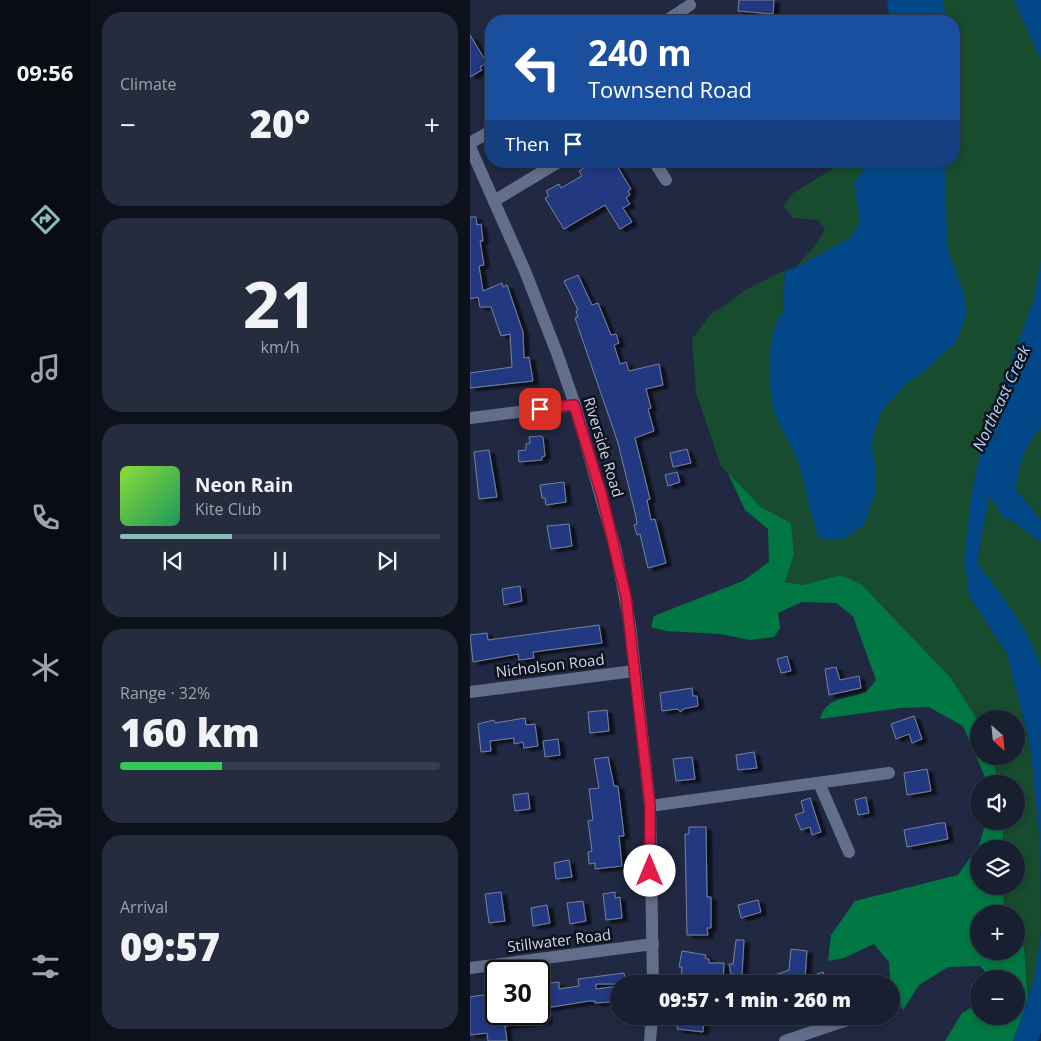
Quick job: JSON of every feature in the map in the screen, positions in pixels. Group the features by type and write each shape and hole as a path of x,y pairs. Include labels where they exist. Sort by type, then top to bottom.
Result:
{"street":[{"path":"675,15 690,5"},
{"path":"470,145 485,135"},
{"name":"Riverside Road","path":"470,145 528,280 574,405 616,550 626,597 650,806 653,975"},
{"path":"494,201 550,167"},
{"path":"658,167 666,180"},
{"path":"470,418 574,405"},
{"name":"Nicholson Road","path":"470,692 634,671"},
{"path":"650,806 889,773"},
{"path":"819,783 849,852"},
{"name":"Stillwater Road","path":"470,968 653,944"},
{"path":"650,1041 651,1025"},
{"path":"785,1041 832,1025"}],"green space":[{"path":"928,0 1041,0 1041,280 984,436 971,498 969,596 1007,654 1021,710 971,710 950,677 862,585 841,575 803,585 785,582 794,554 791,523 761,507 721,466 696,393 692,339 710,315 749,288 785,270 783,312 797,318 795,268 815,245 825,229 818,220 793,218 783,206 793,193 836,167 960,167 960,15 932,15"},
{"path":"1041,390 1041,520 1016,490 1013,440"},
{"path":"728,473 761,507 791,523 794,554 785,582 803,585 841,575 862,585 950,677 971,710 970,742 963,726 929,707 901,708 820,719 823,711 833,702 865,692 876,680 853,616 836,603 802,602 778,613 780,628 774,637 750,640 720,634 666,631 651,627 654,616 743,581 769,562 768,529 745,510"},
{"path":"989,495 1010,519 1041,542 1041,669 1021,625 977,563"},
{"path":"1025,724 1030,744 1040,842 1041,931 1035,976 1028,999 1025,960 1025,905 1004,905 1003,895 1025,895 1025,840 1003,840 1003,830 1025,830 1025,775 997,775 994,765 1025,765"},
{"path":"980,765 994,765 997,775 984,775"},
{"path":"983,830 1003,830 1003,840 980,840"},
{"path":"970,858 970,895 1003,895 1004,905 970,905 970,960 1025,960 1028,999 1025,1007 1025,970 984,970 980,966 948,967 919,985 903,1010 900,1004 900,975 890,975 889,962 874,944 844,958 828,961 831,935 855,901 958,875"},
{"path":"970,1008 970,1025 1019,1025 1013,1041 945,1041 962,1013"}],"water":[{"path":"887,0 943,0 945,15 889,15"},
{"path":"1014,0 1041,0 1041,60"},
{"path":"866,167 945,167 947,246 964,295 967,313 956,342 925,371 907,383 881,412 871,444 876,469 876,490 864,525 842,540 819,538 796,457 779,424 774,408 771,395 770,364 773,334 777,321 783,312 785,270 795,268 850,238 860,221 854,183"},
{"name":"Northeast Creek","path":"1041,259 1041,426 1023,456 1018,472 1016,490 1041,520 1041,542 1010,519 1004,519 989,496 977,562 1022,626 1041,669 1041,906 1040,842 1030,744 1025,724 1025,710 1021,710 1007,654 969,596 964,559 971,498 984,436 1034,299"},
{"path":"1041,931 1041,1032 1037,1041 1013,1041 1018,1025 1025,1025 1025,1006 1035,976"}],"building":[{"path":"739,0 774,0 773,14 738,11"},
{"path":"470,35 485,60 485,64 480,67 482,70 470,77"},
{"path":"586,167 618,167 631,189 628,191 630,195 626,198 630,204 623,208 632,222 620,229 605,205 564,229 545,198 549,196 546,191 559,184 561,188 582,176 579,171"},
{"path":"470,217 476,217 477,225 481,224 483,241 480,241 484,265 479,266 483,291 502,283 503,287 507,285 523,332 524,358 529,357 533,381 470,388 470,373 512,367 510,334 501,336 491,307 480,307 478,297 470,299"},
{"path":"578,275 592,305 598,303 611,335 616,334 619,343 614,345 620,364 626,362 629,371 659,364 663,385 646,389 651,408 648,409 654,431 635,438 650,499 647,500 651,520 655,519 666,563 648,568 640,534 637,535 634,525 637,524 636,517 618,443 575,318 578,317 576,311 578,310 564,281"},
{"path":"529,437 543,437 545,456 542,457 542,460 519,462 518,451 526,450 526,444 530,443"},
{"path":"687,449 691,463 673,467 670,453"},
{"path":"489,450 497,497 479,499 474,452"},
{"path":"677,472 680,482 668,486 665,475"},
{"path":"564,482 566,502 546,505 545,498 542,498 540,485"},
{"path":"569,524 572,546 551,549 547,526"},
{"path":"520,586 522,601 504,605 502,589"},
{"path":"599,625 602,643 533,652 534,658 519,660 518,654 473,662 470,635 487,633 488,640"},
{"path":"787,656 791,671 781,673 777,659"},
{"path":"836,667 840,680 859,676 861,688 829,695 825,669"},
{"path":"692,688 693,696 697,696 698,706 683,709 681,712 677,709 662,711 660,693"},
{"path":"607,710 609,731 590,733 588,712"},
{"path":"914,716 922,739 912,743 909,734 896,739 891,724"},
{"path":"525,718 526,725 535,724 538,746 524,748 523,742 514,744 514,738 490,741 491,751 481,752 478,724 494,720 495,723"},
{"path":"558,739 560,755 545,757 543,741"},
{"path":"754,752 757,768 738,770 736,755"},
{"path":"608,757 614,786 618,786 624,836 619,836 622,866 595,869 595,863 589,864 588,852 592,851 588,821 593,820 589,789 599,788 594,759"},
{"path":"692,757 695,779 676,781 673,759"},
{"path":"927,769 931,791 907,795 904,773"},
{"path":"528,793 530,809 515,811 513,795"},
{"path":"866,797 869,813 858,815 855,800"},
{"path":"810,798 821,832 812,835 810,827 801,830 795,815 804,812 801,801"},
{"path":"945,823 948,839 907,847 904,830"},
{"path":"689,827 706,827 707,897 711,897 711,928 707,928 708,935 687,935 685,834 689,834"},
{"path":"569,860 572,877 556,879 554,863"},
{"path":"501,892 505,921 489,923 485,894"},
{"path":"615,892 615,898 620,897 622,918 606,920 603,894"},
{"path":"758,900 761,912 741,918 738,905"},
{"path":"583,901 586,921 570,924 567,903"},
{"path":"547,905 550,923 533,926 531,908"},
{"path":"736,940 744,940 742,975 731,974 729,964 733,964"},
{"path":"791,949 807,951 805,975 775,975 789,970"},
{"path":"682,951 706,955 705,958 709,959 709,963 724,963 723,975 682,975 682,967 679,967"},
{"path":"624,973 624,975 610,975 610,984 596,984 596,989 610,987 610,1002 595,1003 595,1001 589,1001 550,1007 550,983 559,982 559,989 579,986 578,979"},
{"path":"485,995 485,1025 513,1025 505,1026 507,1041 488,1041 487,1033 470,1035 470,997"},
{"path":"677,1025 703,1025 703,1032 677,1029"}],"route":[{"path":"540,409 574,405 602,496 616,550 626,597 645,751 650,806 650,871"}]}
